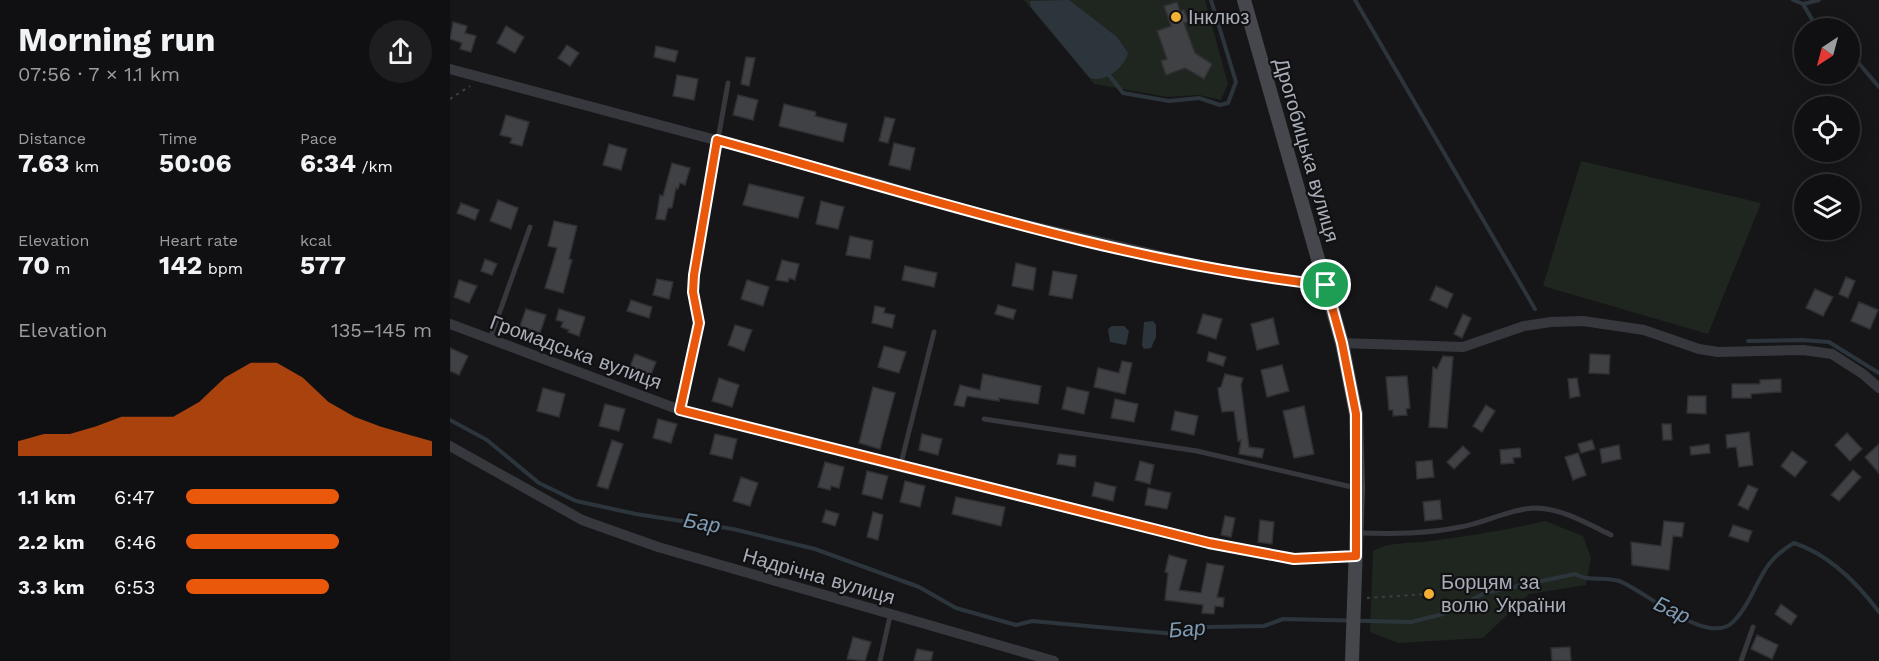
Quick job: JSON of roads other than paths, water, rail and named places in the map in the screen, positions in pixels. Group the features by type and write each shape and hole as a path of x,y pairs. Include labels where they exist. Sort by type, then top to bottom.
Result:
{"main road":[{"name":"Дрогобицька вулиця","path":"1244,0 1342,343 1356,414 1358,488 1352,660"}],"street":[{"path":"450,69 880,184 962,210 1071,237 1248,276 1326,285"},
{"path":"1342,343 1463,347 1524,326 1583,321 1644,330 1699,349 1718,352 1803,350 1832,354 1863,374 1879,388"},
{"name":"Громадська вулиця","path":"450,324 680,410 900,467 1209,543 1294,559 1356,556"},
{"name":"Надрічна вулиця","path":"450,446 582,520 658,547 1049,661"}],"lane":[{"path":"680,410 699,323 693,292 694,275 728,83"},
{"path":"490,339 530,227"},
{"path":"900,467 934,332"},
{"path":"984,419 1197,451 1358,488"},
{"path":"1357,533 1405,534 1461,527 1534,508 1569,516 1611,535"},
{"path":"880,661 890,616"},
{"path":"1741,661 1753,627"}],"waterway":[{"path":"1109,75 1123,93 1169,101 1199,98 1220,105 1228,103 1236,82 1211,0"},
{"path":"1355,0 1535,309"},
{"path":"1793,0 1803,4 1819,0"},
{"path":"1803,4 1811,18"},
{"path":"1860,65 1879,87"},
{"path":"1748,341 1829,342 1879,373"},
{"name":"Бар","path":"450,420 487,440 539,483 576,501 636,514 733,529 815,549 919,587 956,608 1016,625 1032,621 1175,634 1208,627 1264,626 1283,619 1411,622 1443,614 1485,593 1575,574 1585,578 1619,581 1693,623 1709,628 1723,628 1734,621 1742,611 1772,560 1794,543 1819,554 1830,562 1862,591 1879,612"}],"place":[{"name":"Інклюз","path":"1176,17"},
{"name":"Борцям за волю України","path":"1429,594"}]}
